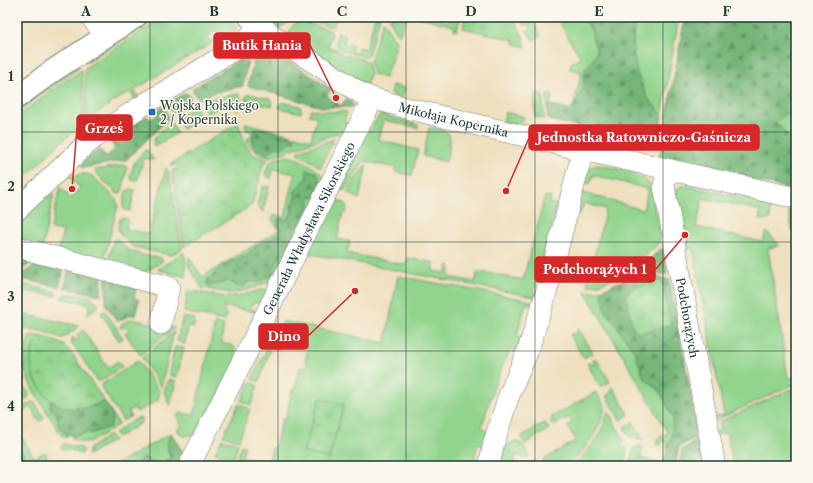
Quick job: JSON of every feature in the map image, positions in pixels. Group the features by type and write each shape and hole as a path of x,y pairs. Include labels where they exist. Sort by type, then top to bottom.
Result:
{"main road":[{"path":"17,97 54,70 135,17"}],"street":[{"path":"91,17 106,36"},
{"path":"17,210 81,149 113,124 243,44 246,41 254,21"},
{"name":"Mikołaja Kopernika","path":"254,21 278,39 362,94 372,98 410,109 583,150 796,198"},
{"name":"Generała Władysława Sikorskiego","path":"189,466 298,250 372,98"},
{"path":"489,466 494,442 508,398 528,350 545,297 583,150"},
{"name":"Podchorążych","path":"666,169 664,186 715,466"},
{"path":"17,247 146,290 176,289 161,324"}],"green space":[{"path":"155,17 159,17 87,62 85,61"},
{"path":"164,17 227,17 236,26 236,32 235,35 228,41 225,40 218,30 208,36 212,43 134,90 140,99 136,101 130,92 110,104 87,121 85,68"},
{"path":"276,17 296,17 278,29 276,27"},
{"path":"336,17 334,26 331,27 303,18"},
{"path":"375,17 380,17 368,55 366,57 348,53 337,46 336,40 338,32 346,35 344,43 353,45 351,51 357,53 358,47 366,49"},
{"path":"391,17 407,17 400,34 398,34 389,19"},
{"path":"418,17 439,17 447,21 455,17 460,17 457,31 454,30 454,26"},
{"path":"465,17 511,17 524,39 526,47 514,44 514,40 463,28"},
{"path":"520,17 530,17 541,36 533,40 527,31 531,28 529,24 525,26"},
{"path":"556,17 679,17 657,144 548,119 547,93 553,94 550,105 572,110 582,72 570,69 571,63 581,58"},
{"path":"583,17 631,17 634,24 633,50 637,73 647,97 662,115 657,144 549,120 547,117 548,108 550,105 572,110 583,88 585,69 597,54 591,30"},
{"path":"685,17 796,17 796,190 659,159"},
{"path":"300,21 330,30 332,33 328,47 336,49 342,54 364,60 368,63 370,75 366,86 288,35 292,26"},
{"path":"383,21 397,43 385,78 373,74 370,61"},
{"path":"256,48 270,48 331,89 327,96 341,106 346,99 351,102 353,107 321,107 248,86 254,59 265,61 267,51"},
{"path":"249,54 243,86 215,92 200,99 197,98 193,88"},
{"path":"79,66 79,68 37,97 17,113 17,110 44,89"},
{"path":"82,70 84,116 87,135 79,127 60,143 17,185 17,117 49,92"},
{"path":"392,85 405,88 402,99 393,95 391,90"},
{"path":"185,93 188,94 192,101 191,103 175,112 172,111 168,105 169,103"},
{"path":"540,93 543,95 544,118 542,119 535,116 535,94"},
{"path":"239,94 242,99 238,111 231,100 208,114 202,105 203,102 214,98"},
{"path":"250,94 271,99 273,102 272,106 245,100 247,95"},
{"path":"283,102 300,106 301,113 279,108 280,104"},
{"path":"796,105 796,146 776,122"},
{"path":"164,108 168,119 126,160 83,168 80,164 100,149 106,157 115,149 110,141 147,116 150,120 159,114 157,110"},
{"path":"192,108 196,108 202,118 183,129 177,120 178,117"},
{"path":"311,109 347,112 344,122 349,124 347,130 270,157 259,153 251,147 247,139 252,135 251,131 246,130 245,123 311,140 317,117 309,115"},
{"path":"505,112 524,117 522,122 519,125 503,123"},
{"path":"381,114 418,125 418,128 383,120 378,140 418,150 412,175 395,172 396,168 364,161 344,191 337,188 362,138 367,135"},
{"path":"238,123 249,150 255,156 268,160 263,165 252,205 184,247 172,171 178,168 177,164 172,166 171,164"},
{"path":"169,124 172,124 177,133 154,147 154,140 160,131"},
{"path":"429,128 445,131 450,136 446,162 423,156"},
{"path":"255,129 262,129 291,136 295,141 288,143 283,148 275,148 267,154 261,150 255,150 253,135"},
{"path":"334,139 320,168 298,153 299,151"},
{"path":"147,150 154,160 144,158 137,181 132,180 130,178 134,163 144,151"},
{"path":"287,156 299,159 309,164 327,180 271,281 251,289 232,293 202,288 188,265 189,257 202,277 279,230 272,220 274,215 285,217 295,174 273,169 271,179 265,175 268,165 272,161"},
{"path":"125,165 127,169 122,192 117,194 95,172 95,170"},
{"path":"365,165 367,165 359,199 347,192"},
{"path":"594,165 628,171 648,182 651,188 661,239 660,242 631,271 600,284 590,286 587,285 606,209 584,203 580,214 575,213 581,192 643,210 648,189 593,175 590,184 583,183 586,172"},
{"path":"166,168 169,172 182,249 171,255 132,246 120,234 118,228 120,219 123,218 128,219 126,229 149,234"},
{"path":"307,170 316,172 320,181 315,197 310,196 306,214 294,229 294,234 287,252 281,256 274,268 272,276 266,277 260,282 251,281 242,287 229,281 215,285 207,285 207,279 213,276 217,270 231,261 245,256 258,245 273,238 281,231 277,223 278,219 287,220 292,212 291,205 295,200 295,191 306,179"},
{"path":"81,174 91,175 116,199 118,205 103,263 58,253 63,231 51,229 60,187 71,198 80,188 70,177"},
{"path":"684,185 768,204 770,207 770,219 759,220 761,211 703,198 696,227 763,242 766,232 772,236 779,246 768,248 788,378 796,377 796,383 714,421 713,417 724,415 693,248 682,250 680,242 689,240 687,229 681,230 675,193 678,188"},
{"path":"269,186 263,212 257,205 262,187"},
{"path":"130,189 135,190 130,211 125,210 123,206 126,191"},
{"path":"51,194 54,194 42,249 17,243 17,226"},
{"path":"545,196 551,197 550,203 557,205 534,292 540,298 307,253 332,200 336,202 337,200 345,203 347,208 346,213 343,213 337,239 350,241 347,253 405,265 408,258 435,263 433,271 446,273 448,265 451,266 449,277 475,282 478,271 523,280"},
{"path":"789,210 796,210 796,232 792,231"},
{"path":"117,238 128,250 142,255 161,258 163,261 140,275 107,264 114,240"},
{"path":"661,248 663,250 667,274 639,272 639,270"},
{"path":"19,253 40,257 17,273 17,260"},
{"path":"183,253 185,256 186,277 158,269"},
{"path":"44,259 66,264 59,287 17,278"},
{"path":"70,266 102,274 101,295 64,288"},
{"path":"106,275 137,283 134,298 139,300 135,316 131,315 117,321 106,305"},
{"path":"398,276 527,300 538,304 536,309 526,303 517,334 525,344 519,357 511,348 496,381 482,426 491,435 488,452 478,443 473,466 268,466 237,458 241,445 245,446 242,457 269,463 272,448 275,448 282,419 285,420 300,367 306,368 307,361 305,361 308,348 282,341 279,349 275,348 279,333 296,337 297,333 280,329 283,321 385,343"},
{"path":"645,276 648,283 638,285 628,292 662,281 653,283 650,276 669,280 698,434 679,447 675,466 632,466 631,462 634,448 639,446 643,446 640,458 663,463 668,447 666,447 667,442 662,441 661,445 656,444 657,439 668,433 585,291 596,291 627,278"},
{"path":"650,276 669,280 698,434 678,447 675,466 666,466 663,464 672,436 673,419 660,391 644,378 635,352 606,312 601,290 632,277 638,285 628,292 662,281 653,283"},
{"path":"662,281 671,325 639,333 633,328 626,297 632,289 641,284"},
{"path":"17,283 56,292 56,296 25,291 22,301 17,301"},
{"path":"264,289 270,292 264,304 254,302 250,309 261,312 260,313 223,306 226,316 225,321 184,312 188,290 225,297 243,295"},
{"path":"64,293 90,297 95,300 99,306 87,315 90,304 61,298"},
{"path":"105,311 123,338 119,341 101,313"},
{"path":"26,315 80,326 62,338 45,332 24,328 23,325"},
{"path":"183,317 195,319 194,327 188,326 185,344 178,342 177,340"},
{"path":"132,319 175,328 140,355 125,333 129,330 126,326 122,329 120,326 121,324"},
{"path":"215,323 224,325 221,343 234,346 237,360 201,432 185,436 180,434 177,429 182,426 176,416 182,413 194,415"},
{"path":"579,329 593,353 585,357 583,357 570,336 573,333 575,335 577,334 576,331"},
{"path":"83,330 108,368 118,361 122,367 100,381 97,381 70,342 73,337 76,341 79,339 77,335"},
{"path":"174,332 161,387 142,358"},
{"path":"24,336 20,363 24,382 17,380 17,339"},
{"path":"30,336 43,337 37,339 33,347 31,357 33,377 46,396 95,406 104,401 119,424 88,442 81,442 72,439 73,436 68,434 66,438 62,436 32,388 25,371 24,363 26,347"},
{"path":"43,337 54,340 65,346 73,355 104,401 78,409 61,406 47,397 36,381 31,366 31,355 37,338"},
{"path":"175,347 184,348 177,377 170,375 169,373"},
{"path":"267,349 270,350 259,382 252,379"},
{"path":"596,358 610,382 602,386 600,386 588,365 590,362 592,365 594,364 593,360"},
{"path":"138,361 160,392 158,400 137,412 134,408 129,411 131,416 123,421 101,387 102,384"},
{"path":"167,381 176,381 170,406 164,392"},
{"path":"250,382 258,386 251,405 241,401"},
{"path":"17,384 24,388 29,394 28,398 17,405"},
{"path":"613,387 629,415 620,420 606,396 612,392 610,389"},
{"path":"796,387 796,390 792,391 796,421 796,456 788,457 789,466 733,466 727,433 717,435 716,432 720,430 719,422"},
{"path":"596,392 605,407 597,430 589,442 579,455 568,464 561,466 550,466 552,464 549,462 545,465 542,461 576,440 567,426 572,422 569,417 554,426 551,421 552,417"},
{"path":"320,398 344,405 329,459 303,452"},
{"path":"51,400 57,404 70,408 84,408 104,401 112,413 110,427 93,433 84,433 75,436 64,433 59,426 56,413 50,408"},
{"path":"32,402 35,403 44,419 39,421 31,407 17,415 17,410"},
{"path":"239,404 250,409 239,440 223,436"},
{"path":"608,411 625,442 621,444 622,448 626,447 627,452 624,466 571,466 584,455 599,435"},
{"path":"137,418 140,418 143,422 118,437 115,434 116,432"},
{"path":"633,421 644,440 630,437 624,427 629,424 630,427 632,426 631,423"},
{"path":"545,423 549,429 525,444 522,436"},
{"path":"17,429 34,458 45,452 47,456 45,466 17,466"},
{"path":"171,433 183,453 180,466 114,466"},
{"path":"171,433 183,453 184,458 180,466 134,466 144,457 153,463 163,463 170,457 168,451 168,439"},
{"path":"108,436 111,436 114,440 88,455 90,448"},
{"path":"222,439 238,443 234,457 215,453"},
{"path":"698,439 703,461 692,463 692,466 679,466 682,450"},
{"path":"515,441 522,444 529,456 526,458 516,455 513,466 497,466 502,448"},
{"path":"17,444 23,452 23,458 29,466 17,466"},
{"path":"64,444 83,449 82,454 61,448"},
{"path":"207,458 238,466 203,466"}],"place":[{"name":"Butik Hania","path":"336,98"},
{"name":"Wojska Polskiego 2 / Kopernika","path":"152,112"},
{"name":"Grześ","path":"72,189"},
{"name":"Jednostka Ratowniczo-Gaśnicza","path":"506,191"},
{"name":"Podchorążych 1","path":"685,235"},
{"name":"Dino","path":"355,291"}]}
